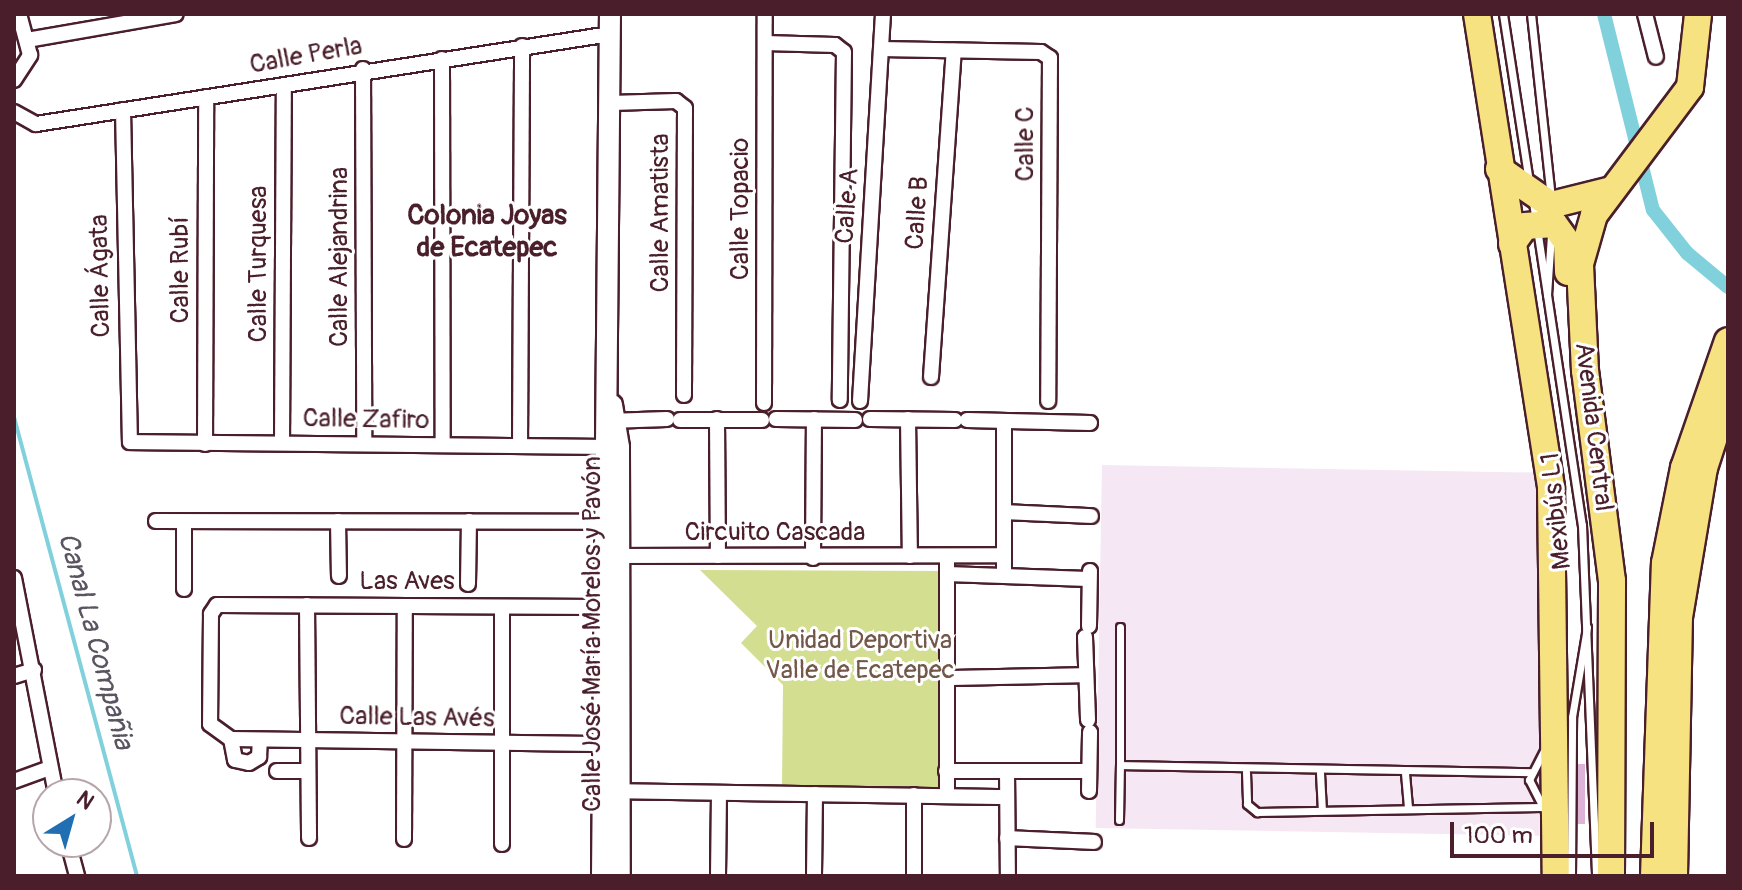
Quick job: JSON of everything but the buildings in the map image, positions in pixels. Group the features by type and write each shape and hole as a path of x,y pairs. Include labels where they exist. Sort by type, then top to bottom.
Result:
{"highway":[{"name":"Avenida Central","path":"1477,14 1554,519 1554,741 1548,811 1556,876"},
{"name":"Avenida Central","path":"1611,876 1612,581 1577,294 1588,228 1611,190 1663,126 1694,75 1698,14"},
{"path":"1499,169 1542,211 1567,242 1577,294"},
{"path":"1512,244 1542,211 1583,203 1611,190"},
{"path":"1654,876 1657,625 1728,341"},
{"path":"1674,876 1678,633 1688,494 1728,394"}],"street":[{"path":"14,80 29,58 19,14"},
{"path":"27,40 176,14"},
{"name":"Calle Topacio","path":"764,403 765,14"},
{"name":"Calle A","path":"860,401 883,14"},
{"path":"1645,14 1656,57"},
{"name":"Calle Perla","path":"14,112 36,124 284,85 363,69 522,46 610,24"},
{"name":"Calle José María Morelos y Pavón","path":"602,876 611,791 612,744 610,24"},
{"path":"765,43 835,45 844,52 840,400"},
{"path":"520,446 522,46"},
{"name":"Calle C","path":"881,49 1041,52 1050,58 1048,401"},
{"name":"Calle B","path":"931,377 954,51"},
{"path":"442,59 443,445"},
{"name":"Calle Alejandrina","path":"363,69 364,444"},
{"name":"Calle Turquesa","path":"282,443 284,85"},
{"name":"Calle Rubí","path":"205,444 206,97"},
{"name":"Calle Amatista","path":"611,103 676,101 685,108 684,395"},
{"name":"Calle Ágata","path":"123,110 130,442"},
{"path":"839,316 865,316"},
{"path":"717,419 718,556"},
{"path":"813,558 814,419"},
{"path":"610,421 908,419 1090,423"},
{"path":"908,419 910,556"},
{"name":"Calle José María Morelos y Pavón","path":"610,421 601,447 601,522 611,556 600,607 612,744"},
{"path":"1004,422 1004,576"},
{"name":"Calle Zafiro","path":"130,442 601,447"},
{"path":"1005,512 1091,516"},
{"path":"156,521 601,522"},
{"path":"338,521 339,576"},
{"path":"468,584 469,521"},
{"path":"184,522 184,589"},
{"name":"Circuito Cascada","path":"611,556 813,558 1003,555"},
{"path":"947,556 947,796"},
{"path":"947,574 1089,575 1085,675 1089,791"},
{"path":"14,578 52,778"},
{"path":"307,605 309,838"},
{"name":"Las Aves","path":"214,734 214,607 600,607"},
{"path":"404,839 407,743 405,607"},
{"path":"502,607 502,844"},
{"path":"14,676 34,670"},
{"path":"947,678 1085,675"},
{"name":"Calle Las Avés","path":"214,734 231,739 260,740 612,744"},
{"path":"231,739 235,760 249,763 259,757 260,740"},
{"path":"14,781 50,768"},
{"path":"277,771 307,771"},
{"path":"946,771 1088,771"},
{"path":"1007,771 1008,876"},
{"path":"611,791 1007,797"},
{"name":"Calle José María Morelos y Pavón","path":"611,791 620,876"},
{"path":"718,876 719,793"},
{"path":"814,876 815,794"},
{"path":"914,795 914,876"},
{"path":"1007,838 1094,842"}],"lane":[{"name":"Mexibús L1","path":"1503,14 1542,211 1547,295"},
{"name":"Mexibús L1","path":"1531,14 1547,295 1582,525 1596,876"},
{"path":"1119,820 1120,627"},
{"name":"Mexibús L1","path":"1571,876 1572,717 1587,627"},
{"path":"1530,772 1554,741"},
{"path":"1120,765 1246,772 1530,772"},
{"path":"1246,772 1254,811 1408,808 1548,811 1530,772"},
{"path":"1320,773 1322,809"},
{"path":"1405,773 1408,808"}],"shaded area":[{"path":"1102,465 1546,473 1540,836 1096,828"}],"green space":[{"name":"Unidad Deportiva Valle de Ecatepec","path":"700,570 943,571 940,788 782,787 783,685 741,643 757,626"}],"waterway":[{"path":"1604,14 1653,210 1687,253 1728,287"},
{"name":"Canal La Compañia","path":"14,417 137,876"}],"district":[{"name":"Colonia Joyas de Ecatepec","path":"487,232"}]}
